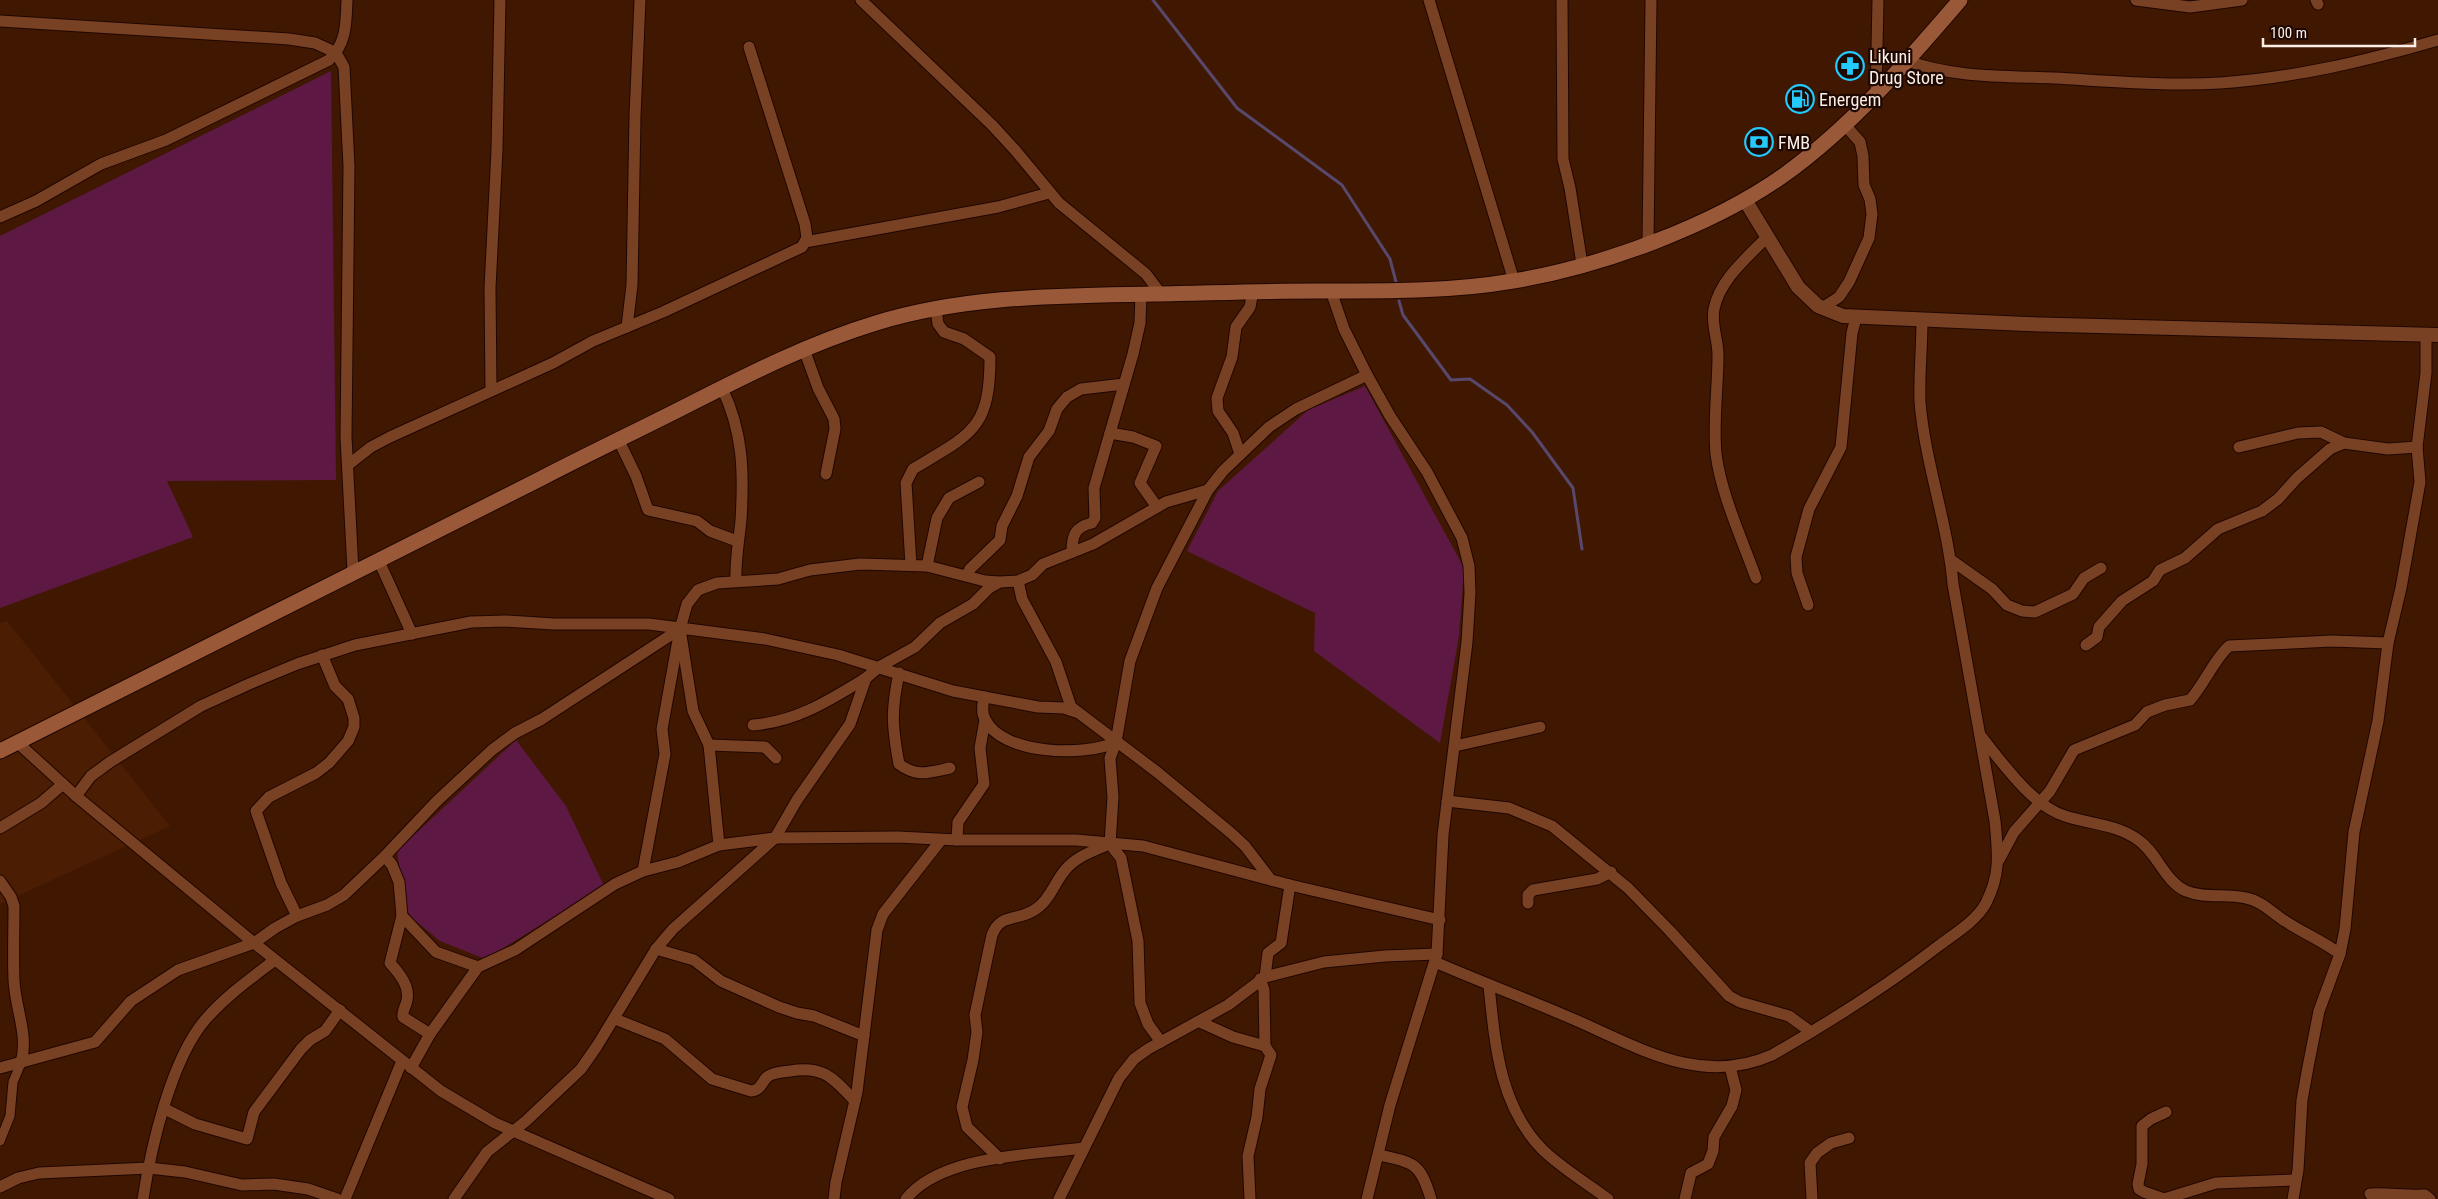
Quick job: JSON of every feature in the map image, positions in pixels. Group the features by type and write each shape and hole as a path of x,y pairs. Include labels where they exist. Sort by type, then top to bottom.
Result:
{"main road":[{"path":"0,752 353,571 722,388 804,349 873,324 936,309 1049,295 1399,290 1514,281 1582,264 1648,243 1745,200 1781,177 1845,125 1876,96 1960,0"}],"street":[{"path":"0,217 36,201 101,164 166,140 312,70 336,53 344,39 347,0"},
{"path":"491,390 490,288 498,150 500,0"},
{"path":"627,327 632,285 635,116 640,0"},
{"path":"861,0 1010,144 1050,193 1146,274 1161,294"},
{"path":"1429,0 1514,281"},
{"path":"1562,0 1563,159 1570,188 1582,264"},
{"path":"1648,243 1651,0"},
{"path":"1876,96 1878,0"},
{"path":"2136,0 2190,7 2242,0"},
{"path":"0,21 289,38 315,44 336,53 344,67 349,166 347,230 348,465 353,571"},
{"path":"1908,61 1947,72 2177,84 2218,83 2256,80 2332,68 2438,40"},
{"path":"750,47 805,224 805,242"},
{"path":"1822,308 1839,297 1849,282 1870,238 1872,214 1870,199 1864,185 1863,156 1860,142 1845,125"},
{"path":"348,465 371,447 390,436 797,250 805,242 998,207 1050,193"},
{"path":"1745,200 1798,287 1806,296 1822,308 1843,316 1922,321 2432,334 2417,447 2420,482 2401,588 2388,643 2378,721 2354,832 2345,929 2340,954 2317,1021 2302,1100 2298,1170 2293,1199"},
{"path":"1756,578 1721,479 1716,455 1715,408 1718,353 1714,309 1724,287 1735,270 1768,236"},
{"path":"1240,454 1233,433 1218,411 1217,398 1232,357 1236,327 1250,307 1253,291"},
{"path":"1331,291 1344,329 1367,375 1390,416 1427,472 1462,538 1469,566 1470,593 1467,642 1443,835 1440,920 1436,958 1390,1104 1368,1199"},
{"path":"1072,552 1074,532 1079,527 1092,523 1095,518 1094,488 1138,332 1141,294"},
{"path":"911,565 906,483 908,476 914,469 959,441 973,428 982,417 990,384 990,357 964,339 944,332 938,324 936,309"},
{"path":"1808,605 1797,573 1796,557 1809,509 1841,447 1852,333 1856,318"},
{"path":"1922,321 1920,402 1935,495 1951,560 1953,584 1959,608 1995,822 1999,860"},
{"path":"804,349 818,388 834,420 835,429 826,474"},
{"path":"1161,1042 1148,1024 1140,1003 1138,941 1121,858 1110,844 1113,797 1110,758 1116,742 1130,661 1157,588 1208,490 1223,471 1269,427 1296,409 1367,375"},
{"path":"967,576 970,569 1000,540 1002,526 1017,496 1029,457 1049,431 1057,409 1067,397 1080,389 1124,384"},
{"path":"722,388 737,425 741,450 742,494 737,541 736,581"},
{"path":"2239,447 2298,433 2321,432 2344,443 2388,449 2417,447"},
{"path":"1110,433 1133,437 1156,446 1140,483 1157,507"},
{"path":"618,439 636,476 648,510 697,521 710,530 737,541"},
{"path":"2086,645 2097,637 2099,627 2122,601 2153,581 2160,570 2185,558 2218,528 2262,510 2278,499 2297,478 2330,449 2344,443"},
{"path":"927,566 937,518 949,498 979,482"},
{"path":"643,871 665,754 662,729 680,629 687,604 698,590 705,586 736,581 778,579 800,572 847,565 927,566 985,581 1018,581 1032,575 1043,564 1093,544 1166,502 1208,490"},
{"path":"378,559 412,634"},
{"path":"1951,560 1992,589 2007,605 2022,612 2035,612 2073,594 2084,578 2101,568"},
{"path":"1018,581 1022,599 1056,662 1067,700 1076,712 1157,772 1231,833 1255,857 1271,880"},
{"path":"753,725 784,720 808,712 866,678 879,667 915,647 940,624 963,612 989,588 1000,582"},
{"path":"76,796 91,776 110,762 201,706 322,654 355,645 488,621 554,624 649,624 789,644 879,667 953,691 1038,706 1064,708 1076,712"},
{"path":"680,629 693,711 709,746 719,844"},
{"path":"0,1068 95,1042 132,1001 159,981 191,964 254,943 275,928 297,916 327,905 344,895 385,856 437,801 492,750 515,733 542,719 680,629"},
{"path":"1059,1199 1083,1148 1126,1068 1134,1059 1228,1005 1263,978 1324,962 1385,956 1436,958 1489,986 1573,1019 1634,1048 1667,1060 1700,1066 1730,1067 1763,1059 1811,1032 1901,975 1977,916 1990,893 1999,860 2014,832 2050,792 2074,750 2134,725 2147,712 2165,705 2190,700 2208,678 2220,655 2229,646 2332,641 2388,643"},
{"path":"297,916 281,883 256,811 269,797 329,764 348,741 354,727 354,718 348,699 335,686 322,654"},
{"path":"899,674 894,700 892,728 899,764 910,772 926,773 950,768"},
{"path":"454,1199 487,1152 515,1131 581,1068 614,1019 656,949 680,923 775,838 797,800 850,724 866,678"},
{"path":"984,697 982,710 985,720 998,734 1013,742 1049,750 1086,750 1105,747 1116,742"},
{"path":"956,840 958,822 984,784 980,748 985,720"},
{"path":"1454,746 1540,727"},
{"path":"1979,733 2015,777 2041,802 2063,816 2116,828 2145,845 2175,883 2185,890 2200,895 2231,895 2258,902 2311,938 2325,943 2340,954"},
{"path":"18,743 76,796 254,943 340,1010 406,1065 470,1110 656,1197 669,1199"},
{"path":"709,746 765,747 776,758"},
{"path":"0,828 41,803 64,784"},
{"path":"1447,801 1500,807 1530,815 1552,826 1611,872 1670,931 1729,996 1740,1002 1789,1016 1811,1032"},
{"path":"345,1199 406,1065 478,967 516,950 615,884 643,871 678,862 719,844 775,838 889,837 941,840 1076,840 1143,846 1290,885 1440,920"},
{"path":"834,1199 836,1182 855,1100 876,939 883,914 941,840"},
{"path":"1000,1159 967,1126 962,1107 973,1060 976,1032 975,1016 992,934 995,926 1002,920 1018,917 1036,910 1047,898 1066,869 1079,857 1110,844"},
{"path":"385,856 392,864 398,882 402,916 390,963 405,985 407,999 402,1012 403,1017 430,1034"},
{"path":"1528,903 1528,895 1533,890 1597,879 1611,872"},
{"path":"0,881 11,897 14,906 14,981 23,1028 24,1053 13,1082 10,1116 0,1141"},
{"path":"1250,1199 1248,1156 1257,1117 1258,1095 1271,1055 1265,1046 1263,978 1268,953 1281,943 1290,885"},
{"path":"402,916 436,952 478,967"},
{"path":"656,949 694,960 721,981 779,1007 797,1014 814,1016 864,1036"},
{"path":"143,1199 157,1128 183,1053 205,1020 232,992 275,960"},
{"path":"1489,986 1496,1055 1500,1072 1520,1119 1542,1150 1608,1199"},
{"path":"165,1109 195,1124 248,1138 254,1112 301,1049 310,1040 325,1031 340,1010"},
{"path":"614,1019 665,1039 712,1079 751,1091 761,1087 767,1077 775,1073 814,1068 832,1077 855,1100"},
{"path":"1200,1022 1233,1037 1265,1046"},
{"path":"1685,1199 1691,1173 1708,1164 1713,1151 1714,1137 1732,1106 1736,1090 1730,1067"},
{"path":"2166,1112 2151,1119 2142,1126 2142,1164 2138,1184 2139,1189 2144,1192 2164,1199 2216,1183 2295,1180"},
{"path":"1812,1199 1810,1163 1817,1153 1832,1143 1849,1138"},
{"path":"906,1199 914,1188 940,1173 970,1163 1083,1148"},
{"path":"1379,1156 1411,1163 1425,1180 1432,1199"},
{"path":"0,1187 18,1178 39,1173 149,1168 184,1172 242,1185 274,1184 308,1189 337,1199"},
{"path":"2370,1194 2425,1195 2430,1199"}],"shaded area":[{"path":"331,71 336,480 167,481 193,537 0,608 0,236"},
{"path":"1365,386 1464,568 1459,636 1440,743 1314,651 1315,613 1187,551 1218,491 1308,410"},
{"path":"7,621 170,826 0,904 0,623"},
{"path":"516,740 566,806 604,886 485,959 440,941 406,913 397,851"}],"waterway":[{"path":"1153,0 1237,108 1342,185 1390,259 1396,282"},
{"path":"1399,301 1403,315 1451,380 1470,379 1507,405 1532,432 1573,488 1582,549"}],"place":[{"name":"Likuni Drug Store","path":"1850,66"},
{"name":"Energem","path":"1800,99"},
{"name":"FMB","path":"1759,142"}]}
